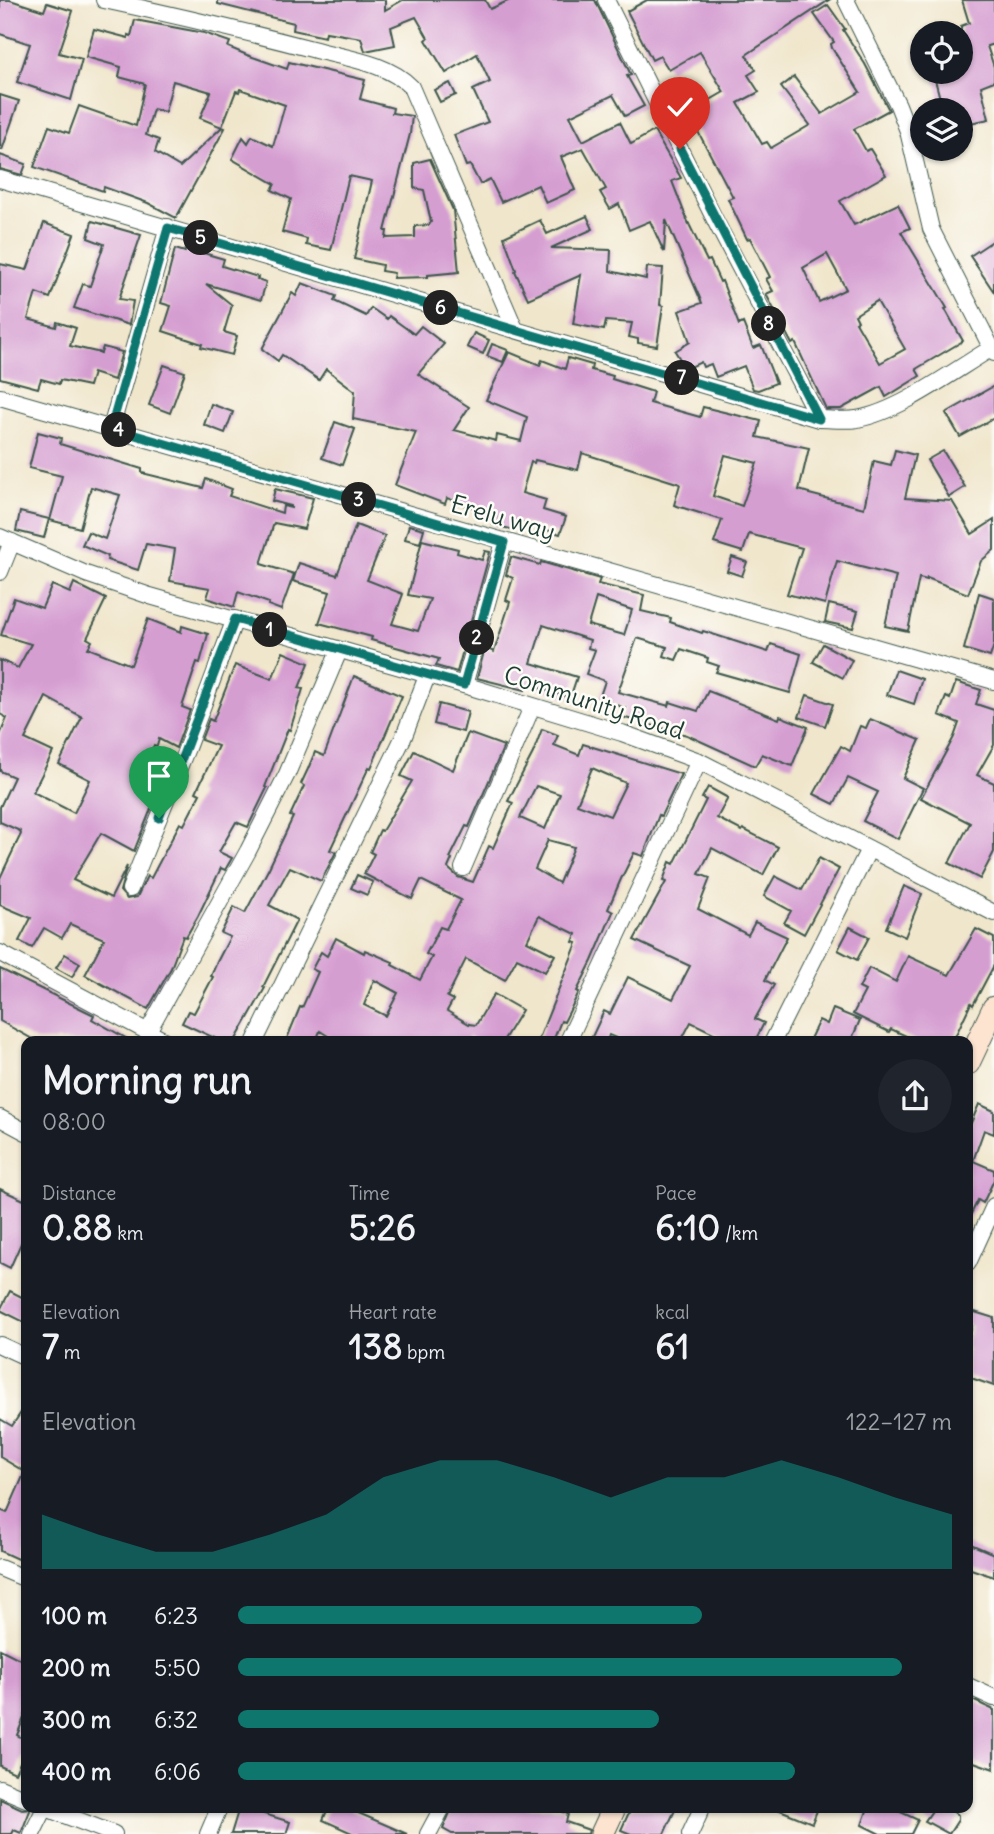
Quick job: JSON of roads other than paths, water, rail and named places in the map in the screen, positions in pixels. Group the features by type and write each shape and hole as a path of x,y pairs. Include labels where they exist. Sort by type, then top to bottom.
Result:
{"street":[{"path":"104,0 233,28 372,65 402,78 411,87 515,329"},
{"path":"606,0 717,224 819,419"},
{"path":"0,179 819,419 856,419 898,405 993,351 931,229 908,131 846,0"},
{"path":"111,428 168,228"},
{"name":"Erelu way","path":"0,397 994,681"},
{"path":"0,572 6,539"},
{"name":"Community Road","path":"6,539 86,574 150,596 464,685 622,733 699,761 994,913"},
{"path":"464,685 504,542"},
{"path":"130,889 235,619"},
{"path":"146,1032 241,863 287,774 339,651"},
{"path":"257,1036 404,736 427,676"},
{"path":"463,868 531,707"},
{"path":"570,1036 699,761"},
{"path":"776,1036 869,849"},
{"path":"0,953 154,1036"},
{"path":"973,1052 994,1008"},
{"path":"0,1118 21,1129"},
{"path":"973,1252 994,1206"},
{"path":"0,1345 21,1355"},
{"path":"0,1568 21,1577"},
{"path":"973,1688 994,1698"},
{"path":"0,1788 21,1797"},
{"path":"32,1834 43,1813"},
{"path":"59,1813 114,1834"},
{"path":"208,1834 217,1813"},
{"path":"428,1834 439,1813"},
{"path":"602,1834 610,1813"},
{"path":"690,1834 700,1813"}]}
